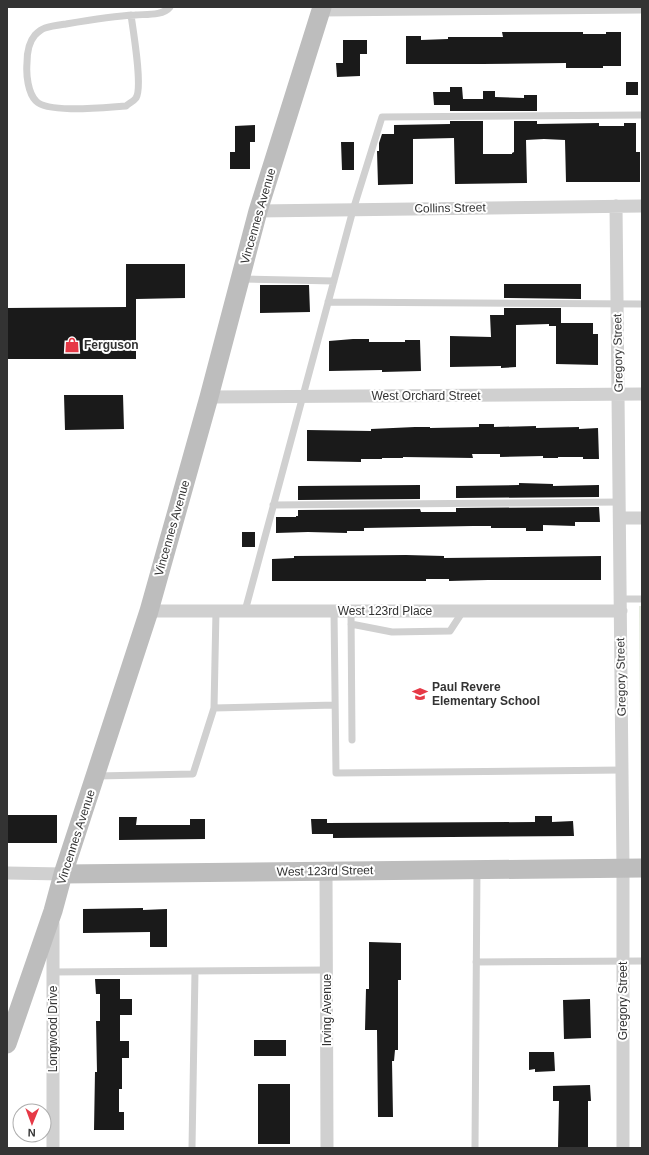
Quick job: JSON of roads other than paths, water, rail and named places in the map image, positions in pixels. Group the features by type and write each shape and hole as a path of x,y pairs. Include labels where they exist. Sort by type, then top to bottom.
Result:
{"main road":[{"name":"Vincennes Avenue","path":"7,1044 53,910 63,874 149,611 209,397 258,211 321,8"},
{"name":"West 123rd Street","path":"63,874 642,868"}],"street":[{"path":"321,8 642,7"},
{"name":"Gregory Street","path":"616,206 623,868 623,1148"},
{"name":"Collins Street","path":"258,211 642,206"},
{"name":"West Orchard Street","path":"209,397 642,394"},
{"path":"620,518 642,518"},
{"name":"West 123rd Place","path":"149,611 463,611 620,605"},
{"name":"Irving Avenue","path":"326,871 327,1148"},
{"name":"West 123rd Street","path":"7,874 63,874"},
{"name":"Longwood Drive","path":"53,910 53,1148"}],"lane":[{"path":"131,15 137,63 138,90 133,101 126,106 70,109 44,106 36,101 30,91 26,71 28,50 35,35 44,28 89,20 131,15 163,12 170,7"},
{"path":"245,611 353,210 382,117 642,115"},
{"path":"240,279 334,280"},
{"path":"328,302 642,304"},
{"path":"273,505 620,502"},
{"path":"620,605 642,600"},
{"path":"96,776 193,774 214,708 216,611"},
{"path":"334,611 336,773 622,770"},
{"path":"351,611 352,740"},
{"path":"351,624 392,632 450,631 463,611"},
{"path":"214,708 335,705"},
{"path":"475,1148 477,870"},
{"path":"476,962 642,962"},
{"path":"53,972 327,970"},
{"path":"192,1148 195,971"}],"place":[{"name":"Ferguson","path":"72,345"},
{"name":"Paul Revere Elementary School","path":"420,694"}]}
